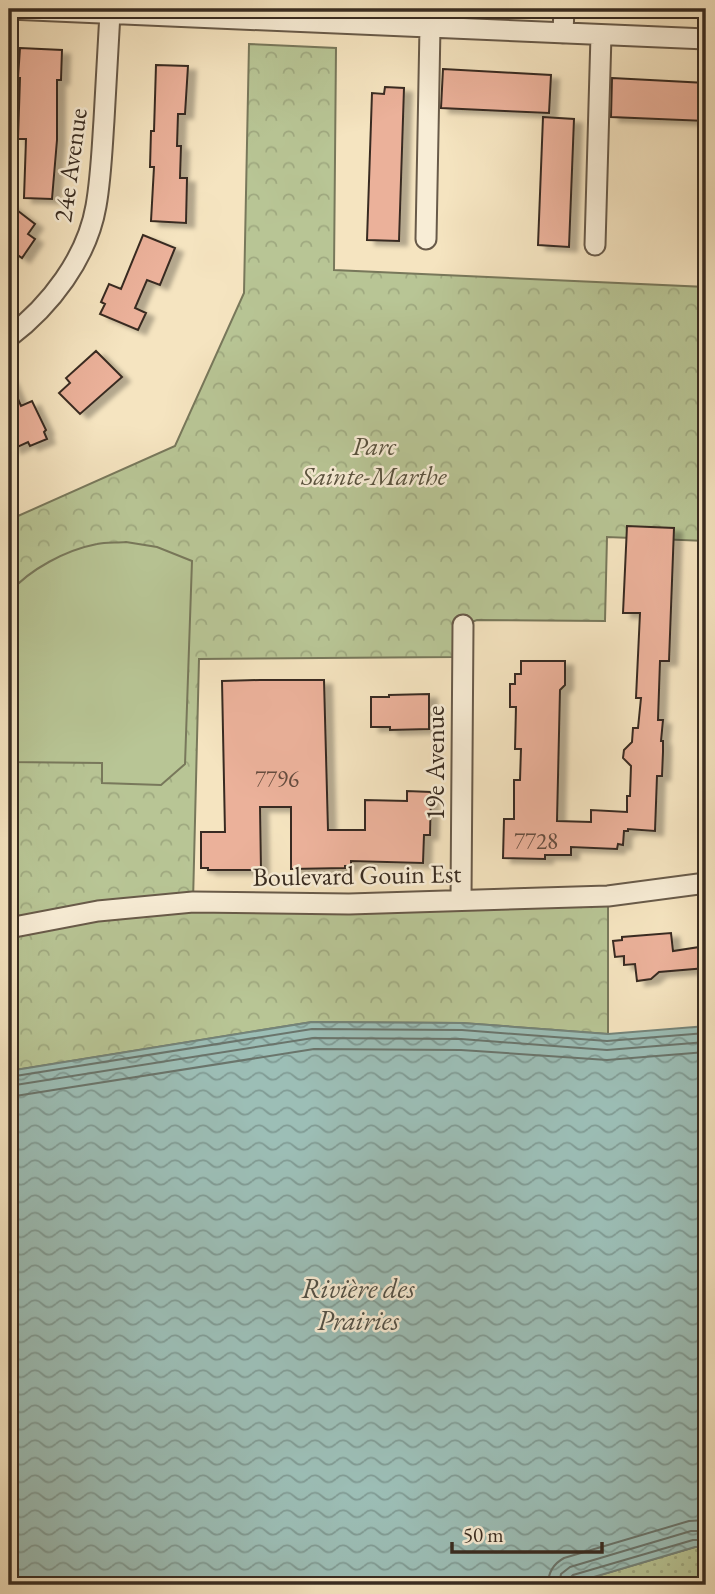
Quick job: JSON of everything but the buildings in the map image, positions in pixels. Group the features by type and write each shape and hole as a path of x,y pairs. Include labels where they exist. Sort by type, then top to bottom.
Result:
{"street":[{"path":"9,9 706,39"},
{"path":"563,33 564,9"},
{"name":"24e Avenue","path":"9,337 38,312 62,283 90,228 96,208 101,166 110,13"},
{"path":"426,239 430,27"},
{"path":"595,245 601,35"},
{"name":"19e Avenue","path":"461,900 463,625"},
{"name":"Boulevard Gouin Est","path":"9,928 99,911 193,902 349,904 608,897 706,883"}],"green space":[{"name":"Parc Sainte-Marthe","path":"249,44 336,48 334,270 706,287 706,541 607,537 605,621 477,620 463,625 456,657 199,659 193,902 608,896 608,1034 462,1023 312,1022 9,1071 9,520 175,446 244,293"},
{"path":"126,542 157,547 192,561 185,764 161,785 102,783 102,763 9,762 9,593 27,576 61,556 97,544"},
{"path":"695,1547 706,1547 706,1585 566,1585"}],"water":[{"name":"Rivière des Prairies","path":"312,1022 462,1023 608,1034 706,1026 706,1547 695,1547 567,1585 9,1585 9,1071"}]}
